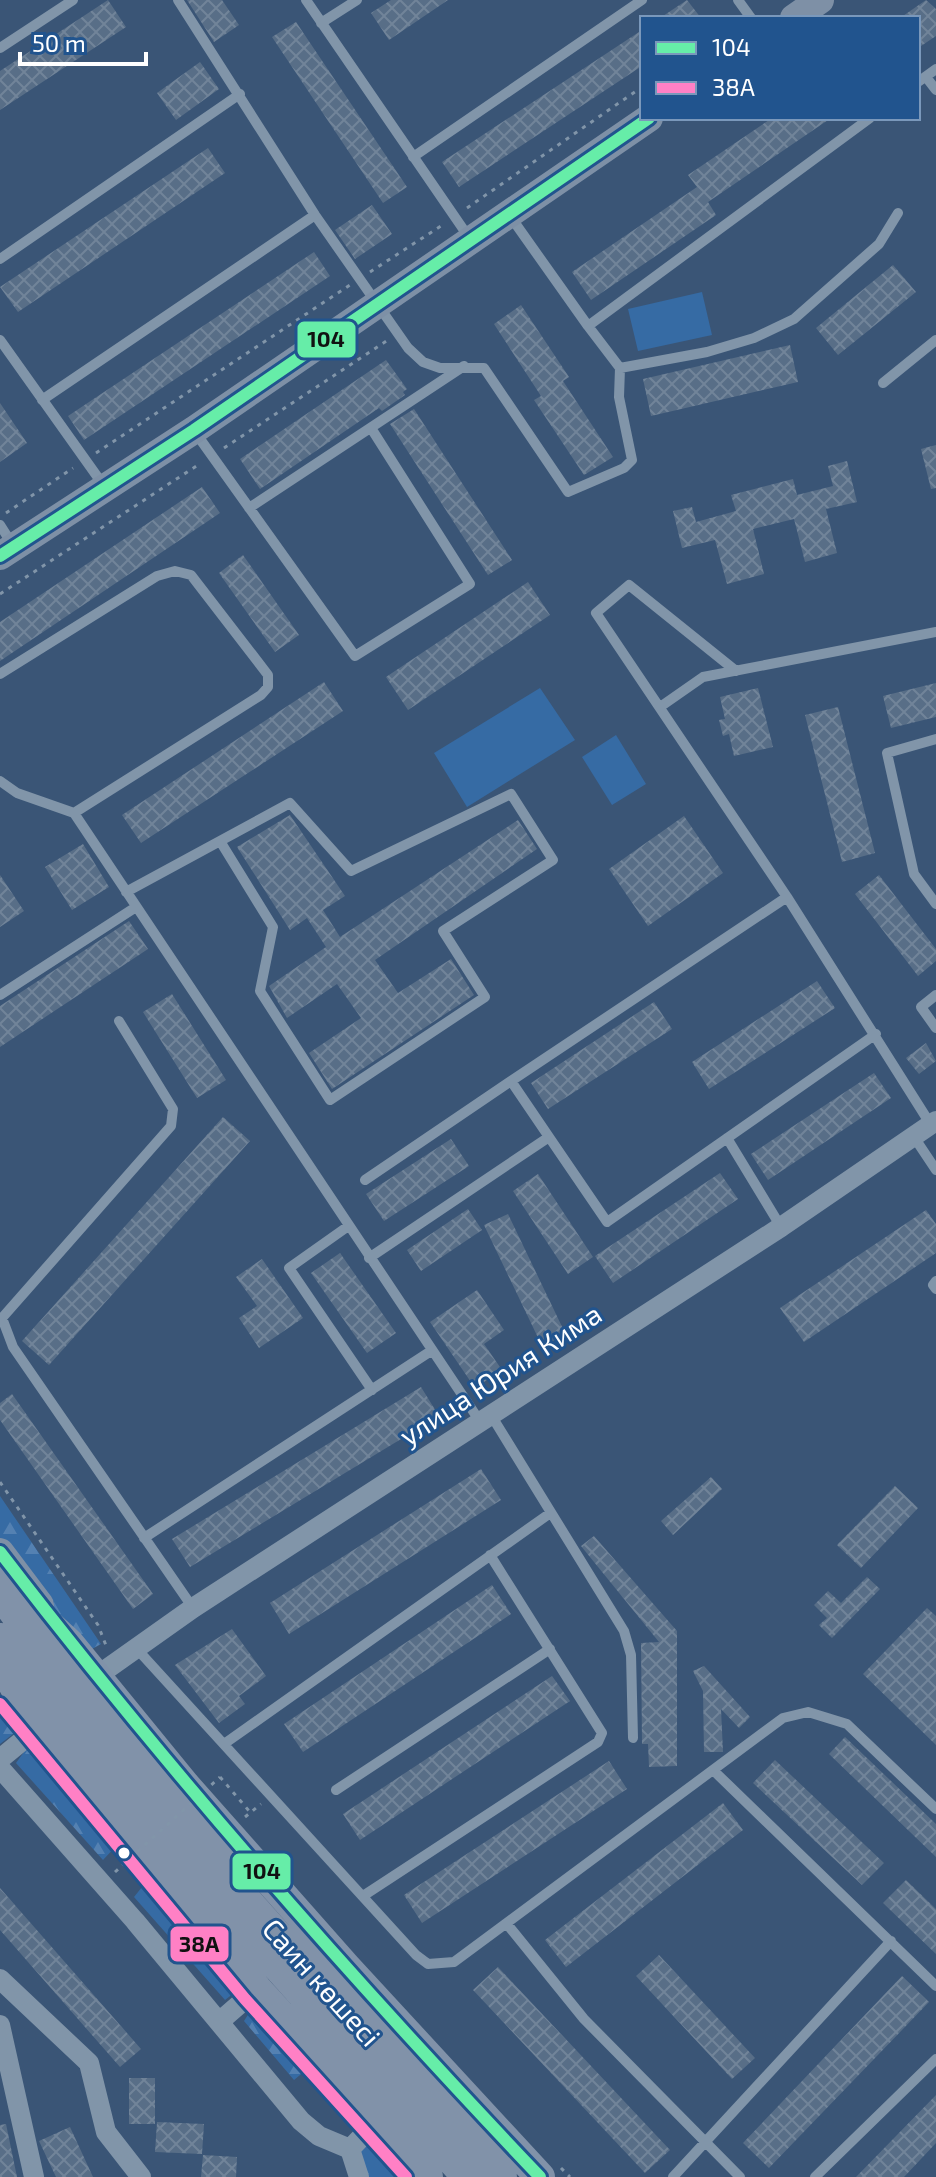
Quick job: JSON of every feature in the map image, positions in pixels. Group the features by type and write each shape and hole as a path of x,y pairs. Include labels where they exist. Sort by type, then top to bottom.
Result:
{"main road":[{"path":"797,16 820,0"},
{"path":"5,543 105,488 194,430 646,120"},
{"name":"Саин көшесі","path":"0,1552 69,1643 105,1670 239,1846 346,1967 550,2171"},
{"path":"0,1580 69,1643"},
{"name":"Саин көшесі","path":"0,1593 45,1656 159,1796 281,1938 502,2177"},
{"name":"Саин көшесі","path":"0,1638 139,1813 467,2177"},
{"path":"0,1660 34,1720"},
{"name":"Саин көшесі","path":"0,1679 257,1989 428,2177"},
{"path":"239,1846 281,1938"},
{"path":"154,1865 249,1938"}],"street":[{"name":"улица Юрия Кима","path":"105,1670 193,1608 781,1227 934,1123"},
{"path":"0,1759 34,1720"},
{"path":"0,1768 301,2121 319,2136 350,2149 359,2177"},
{"path":"0,1979 89,2063 106,2132 141,2177"},
{"path":"219,2022 257,1989"},
{"path":"0,2025 34,2177"},
{"path":"350,2149 376,2122"}],"lane":[{"path":"0,48 73,0"},
{"path":"178,0 315,215 376,304 423,362 440,368 466,365 484,368 568,492 624,468 632,460 619,397 620,368 509,215"},
{"path":"306,0 471,240"},
{"path":"321,23 357,0"},
{"path":"413,157 642,0"},
{"path":"936,69 922,80 936,90"},
{"path":"0,259 240,94"},
{"path":"588,326 867,120"},
{"path":"620,368 707,352 754,338 794,319 879,244 898,213"},
{"path":"42,400 315,215"},
{"path":"0,340 105,488"},
{"path":"883,383 936,340"},
{"path":"249,508 466,365"},
{"path":"194,430 355,656 470,584 371,428"},
{"path":"0,674 157,576 175,571 191,575 268,675 268,687 261,695 74,813"},
{"path":"736,671 629,585 596,613 934,1123"},
{"path":"660,707 703,677 936,632"},
{"path":"936,739 887,753 914,874 936,904"},
{"path":"0,781 17,793 74,813 431,1351 484,1417 549,1514 624,1631 631,1655 633,1738"},
{"path":"126,892 290,803 351,871 511,794 553,860 443,931 485,997 330,1100 260,991 273,927 220,841"},
{"path":"365,1180 787,897"},
{"path":"0,995 136,907"},
{"path":"936,995 921,1007 936,1028"},
{"path":"119,1021 173,1109 171,1126 2,1318 13,1347 193,1608"},
{"path":"511,1081 607,1222 876,1034"},
{"path":"369,1258 549,1137"},
{"path":"914,1137 936,1170"},
{"path":"727,1138 781,1227"},
{"path":"347,1227 289,1268 372,1390"},
{"path":"936,1281 933,1285 936,1289"},
{"path":"144,1538 431,1351"},
{"path":"224,1744 549,1514"},
{"path":"363,1896 598,1742 602,1733 490,1555"},
{"path":"136,1648 428,1964 454,1962 715,1772 783,1718 808,1712 847,1724 936,1809"},
{"path":"336,1790 550,1649"},
{"path":"715,1772 936,1986"},
{"path":"507,1924 584,2019 740,2177"},
{"path":"673,2177 891,1941"},
{"path":"815,2177 936,2059"}],"path":[{"path":"0,517 454,217 640,88"},
{"path":"0,1482 98,1625 105,1670"},
{"path":"204,1773 214,1784"},
{"path":"115,1872 220,1777 249,1812 245,1817 235,1806"},
{"path":"550,2171 570,2177"}],"green space":[{"path":"702,292 712,335 638,351 628,309"},
{"path":"540,688 575,740 467,807 434,753"},
{"path":"616,735 646,784 612,805 582,757"},
{"path":"0,1496 101,1644 83,1654 0,1538"},
{"path":"0,1711 17,1731 0,1744"},
{"path":"29,1745 116,1846 103,1860 16,1763"},
{"path":"146,1882 239,1989 225,2000 134,1897"},
{"path":"253,2007 306,2070 294,2080 244,2021"},
{"path":"367,2136 404,2177 369,2177 355,2150"}],"building":[{"path":"108,0 126,27 0,110 0,71"},
{"path":"187,0 222,0 239,25 214,42"},
{"path":"391,0 448,0 389,40 371,13"},
{"path":"687,0 699,16 663,16"},
{"path":"926,0 936,9 936,36 920,47 920,16 903,16"},
{"path":"296,22 407,187 383,203 272,37"},
{"path":"640,31 640,67 459,187 442,162"},
{"path":"200,62 219,89 176,120 157,93"},
{"path":"769,120 828,120 708,202 716,215 591,300 572,272 697,187 688,175"},
{"path":"208,148 225,173 18,312 0,287"},
{"path":"372,205 392,234 355,259 335,230"},
{"path":"314,252 330,276 84,440 68,416"},
{"path":"893,265 916,292 838,355 816,328"},
{"path":"521,305 569,377 563,381 613,457 584,475 534,400 541,396 494,324"},
{"path":"790,345 798,382 651,416 643,379"},
{"path":"386,360 407,389 403,392 405,395 382,411 379,408 260,489 240,459"},
{"path":"0,403 27,443 0,462"},
{"path":"414,409 512,560 488,575 390,424"},
{"path":"936,445 936,488 931,489 921,449"},
{"path":"847,461 857,502 826,509 837,553 805,562 794,519 753,529 764,574 727,584 715,540 682,548 673,511 692,507 696,522 736,511 731,495 793,479 797,495 833,486 828,466"},
{"path":"202,487 220,513 0,661 0,622"},
{"path":"243,555 299,635 275,652 219,573"},
{"path":"528,582 550,615 408,710 386,677"},
{"path":"324,682 343,711 141,843 122,815"},
{"path":"936,683 936,717 891,728 883,696"},
{"path":"758,688 773,747 734,756 729,734 723,736 719,720 725,719 720,697"},
{"path":"838,707 875,853 842,862 805,715"},
{"path":"290,815 345,896 323,910 340,937 518,820 537,849 375,960 398,993 451,959 474,995 332,1089 309,1053 361,1018 337,984 287,1018 269,986 326,947 307,918 290,930 237,847"},
{"path":"684,816 723,873 648,926 609,869"},
{"path":"83,844 109,887 72,910 45,867"},
{"path":"0,875 24,911 0,927"},
{"path":"879,875 936,949 936,961 918,976 855,894"},
{"path":"129,921 148,949 0,1047 0,1006"},
{"path":"817,981 835,1008 709,1089 692,1062"},
{"path":"172,994 226,1080 197,1098 143,1012"},
{"path":"654,1002 672,1029 548,1109 531,1083"},
{"path":"926,1043 936,1061 919,1074 906,1058"},
{"path":"874,1073 891,1098 768,1180 751,1154"},
{"path":"223,1117 250,1141 49,1365 22,1341"},
{"path":"451,1139 469,1166 384,1221 366,1194"},
{"path":"720,1173 738,1199 613,1283 595,1256"},
{"path":"538,1174 593,1257 568,1274 513,1191"},
{"path":"468,1209 482,1230 421,1271 407,1250"},
{"path":"926,1210 936,1224 936,1253 804,1342 780,1308"},
{"path":"508,1214 566,1335 542,1346 484,1225"},
{"path":"340,1253 396,1333 367,1353 311,1273"},
{"path":"262,1259 303,1318 259,1348 239,1318 257,1306 236,1277"},
{"path":"477,1290 504,1330 484,1344 502,1370 475,1388 430,1322"},
{"path":"421,1387 439,1416 190,1567 172,1539"},
{"path":"12,1394 153,1594 133,1609 0,1420 0,1403"},
{"path":"481,1469 501,1500 289,1634 270,1603"},
{"path":"711,1477 722,1489 673,1535 661,1521"},
{"path":"895,1486 918,1508 861,1568 837,1545"},
{"path":"594,1536 677,1631 677,1766 649,1767 648,1744 642,1744 641,1643 659,1642 581,1546"},
{"path":"867,1577 880,1589 832,1638 819,1625 827,1618 814,1605 828,1591 841,1603"},
{"path":"492,1585 511,1614 303,1752 284,1724"},
{"path":"927,1608 936,1616 936,1745 863,1674"},
{"path":"232,1629 266,1676 239,1696 245,1704 219,1723 175,1665"},
{"path":"704,1666 750,1717 739,1728 721,1709 723,1752 704,1752 703,1691 693,1671"},
{"path":"552,1676 570,1701 360,1840 343,1814"},
{"path":"845,1737 936,1824 936,1857 829,1754"},
{"path":"775,1760 884,1863 862,1885 753,1783"},
{"path":"609,1761 627,1789 422,1923 404,1895"},
{"path":"723,1803 743,1830 566,1967 545,1940"},
{"path":"906,1880 936,1909 936,1954 883,1903"},
{"path":"0,1888 141,2049 120,2067 0,1930"},
{"path":"659,1955 755,2058 732,2079 636,1976"},
{"path":"498,1967 670,2150 645,2173 473,1990"},
{"path":"902,1976 929,2002 769,2168 743,2143"},
{"path":"129,2078 155,2078 155,2124 129,2124"},
{"path":"936,2095 936,2143 904,2177 856,2177"},
{"path":"157,2122 204,2124 202,2154 155,2152"},
{"path":"6,2124 17,2177 0,2177 0,2125"},
{"path":"70,2127 93,2177 56,2177 39,2141"},
{"path":"203,2155 237,2157 236,2177 201,2177"}],"transit line":[{"name":"104","path":"0,556 194,430 646,120"},
{"name":"104","path":"0,1552 129,1714 262,1872 399,2026 540,2177"},
{"name":"38А","path":"0,1704 245,1999 406,2177"}]}
